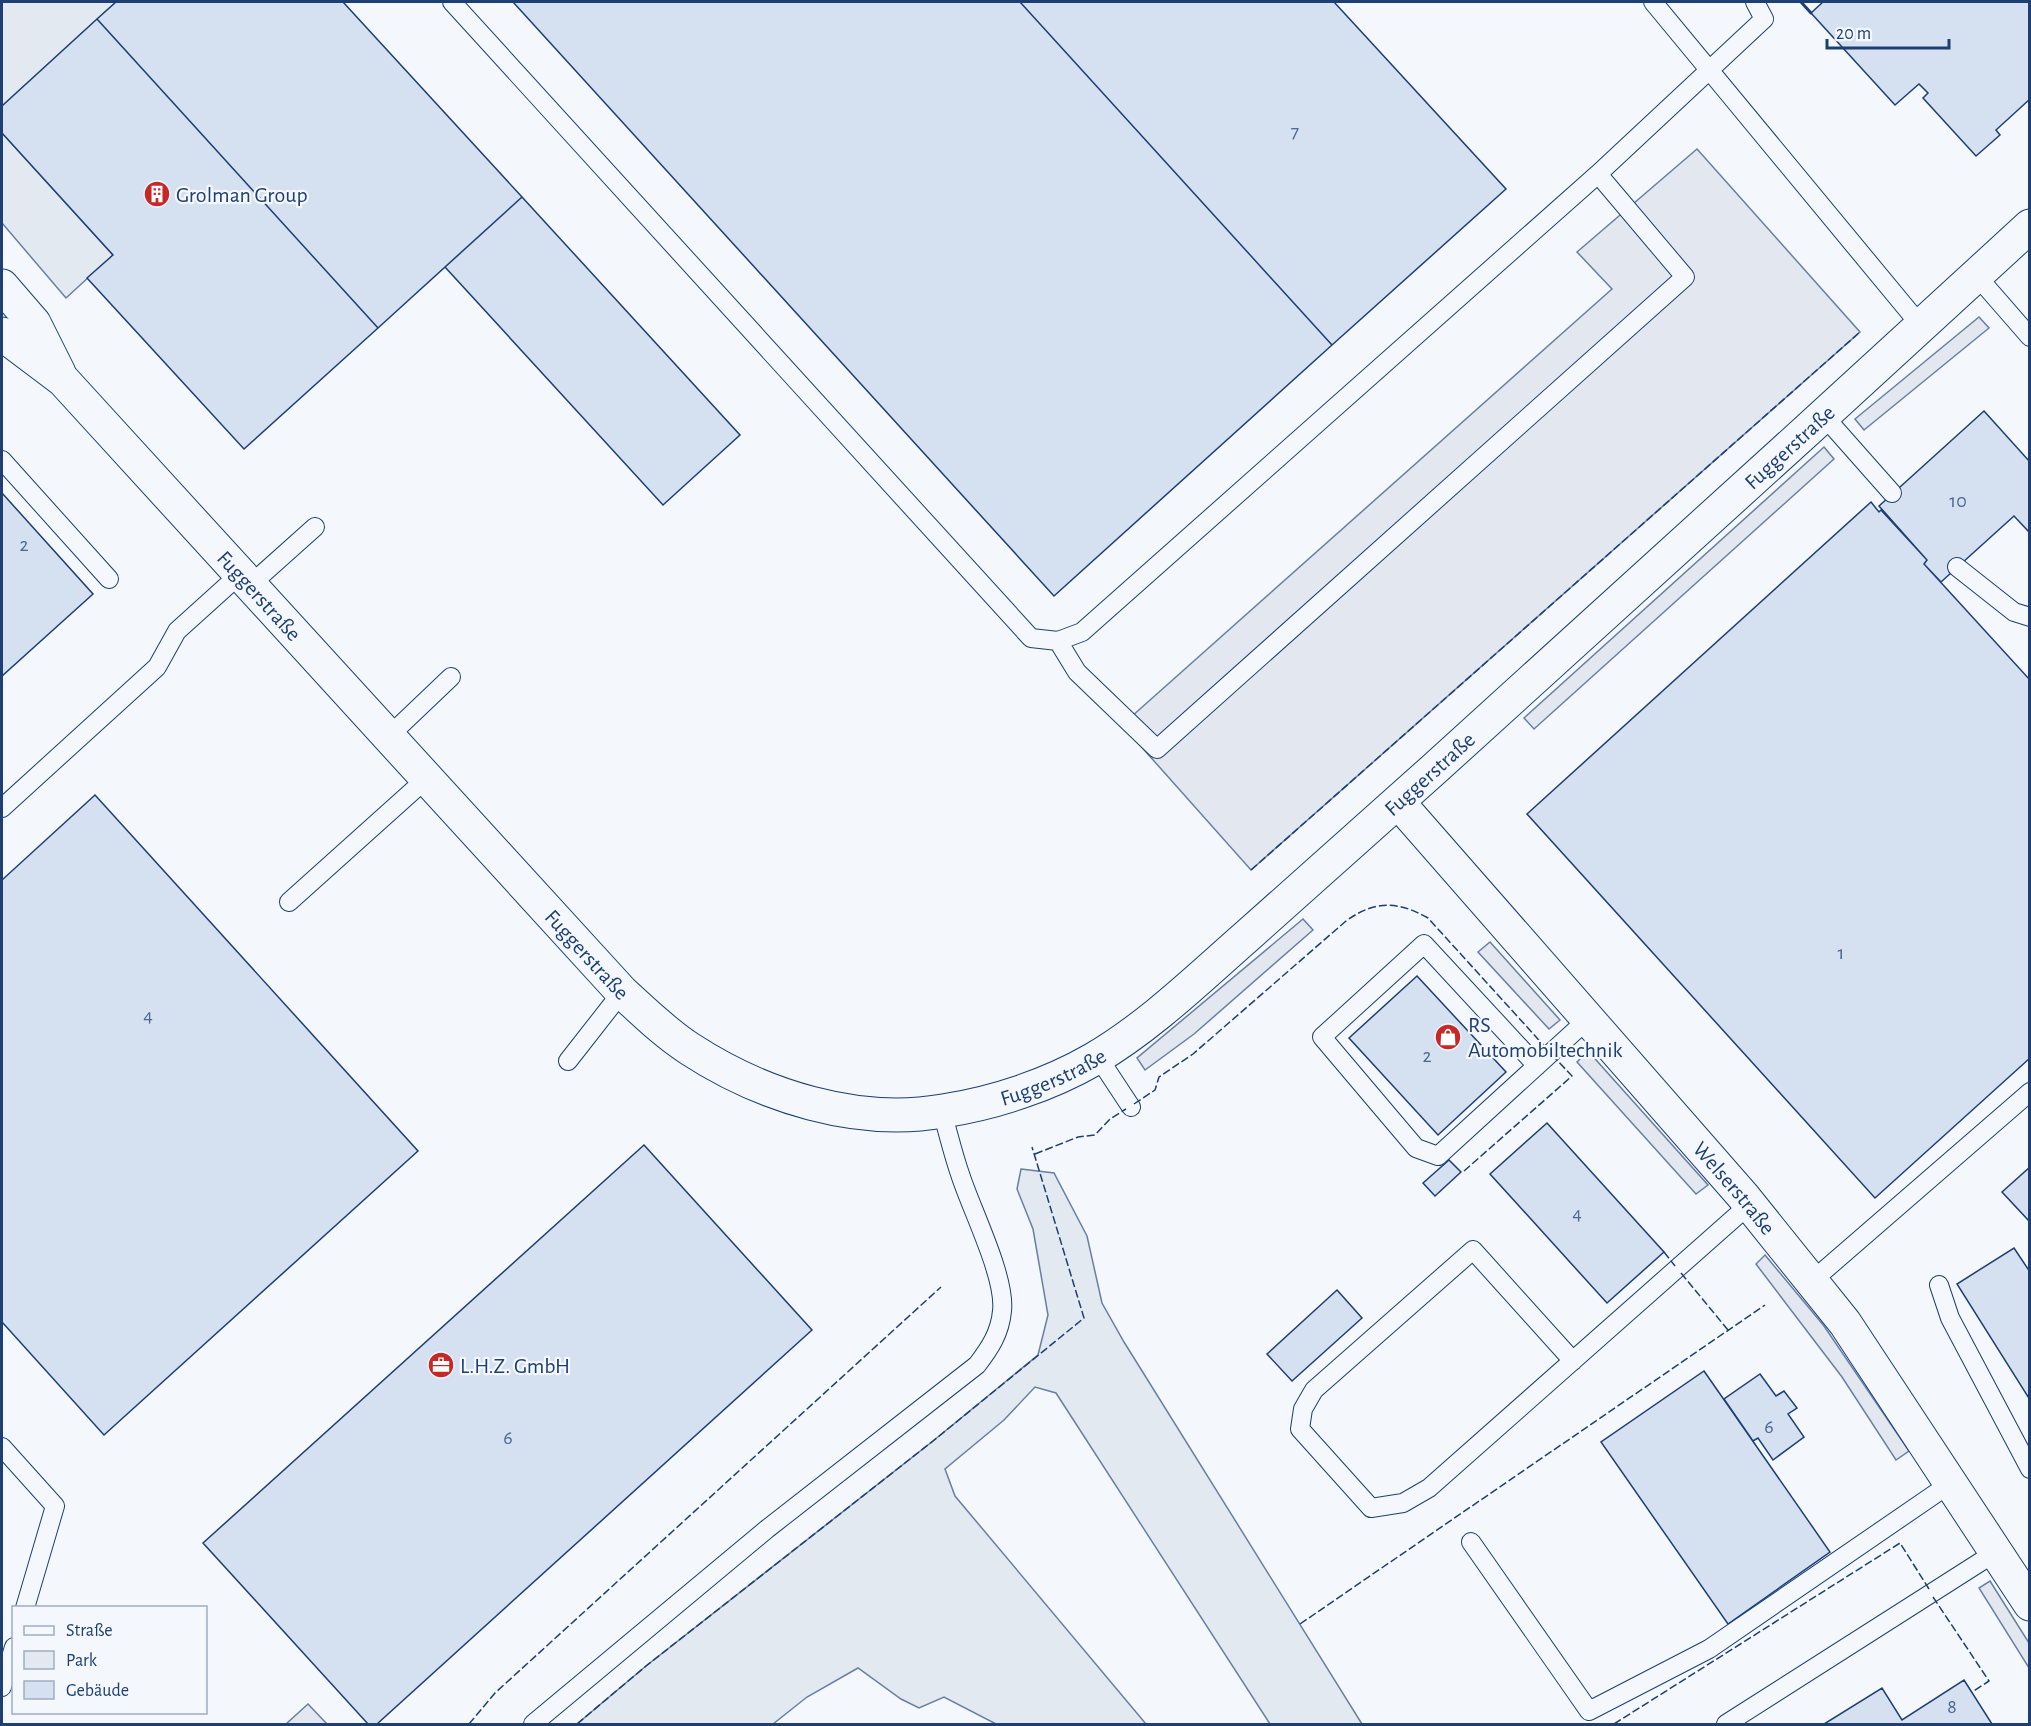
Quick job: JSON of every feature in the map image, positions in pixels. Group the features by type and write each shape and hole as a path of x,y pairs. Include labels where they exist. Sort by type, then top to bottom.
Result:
{"street":[{"name":"Fuggerstraße","path":"2,334 63,380 622,992 686,1047 752,1083 808,1102 845,1110 890,1115 942,1112 1017,1093 1056,1078 1098,1057 1160,1014 1398,802 2030,226"},
{"name":"Fuggerstraße","path":"2,286 34,323 63,380"},
{"name":"Welserstraße","path":"1398,802 1750,1204 1812,1281 1845,1323 2030,1605"}],"lane":[{"path":"452,2 1031,638 1058,641 1082,632 1710,72 1764,20 1755,2"},
{"path":"1653,2 1921,326"},
{"path":"1058,641 1077,672 1157,749 1685,277 1598,174"},
{"path":"1976,275 2030,337"},
{"path":"1823,415 1892,494"},
{"path":"2,460 110,579"},
{"path":"2,808 157,667 177,631 315,527"},
{"path":"1957,567 2014,612 2030,617"},
{"path":"388,737 451,677"},
{"path":"289,902 426,778"},
{"path":"1537,1066 1424,944 1322,1036 1416,1148 1438,1156 1537,1066 1588,1019"},
{"path":"568,1061 622,992"},
{"path":"1098,1057 1131,1107"},
{"path":"1812,1281 2030,1092"},
{"path":"533,1725 767,1529 977,1365 990,1349 999,1330 1002,1309 1001,1288 959,1173 942,1112"},
{"path":"1573,1361 1473,1250 1314,1390 1303,1409 1300,1429 1371,1508 1403,1503 1429,1488 1573,1361 1750,1204"},
{"path":"1939,1285 1950,1318 2030,1469"},
{"path":"2,1447 55,1506 26,1606"},
{"path":"1471,1542 1589,1711 1709,1649 1951,1483"},
{"path":"1726,1725 1996,1552"},
{"path":"2,1687 12,1654"}],"green space":[{"path":"2,2 116,2 2,106"},
{"path":"2,133 113,255 66,298 2,223"},
{"path":"1021,1169 1054,1173 1087,1236 1102,1303 1362,1724 1270,1724 1056,1393 1035,1387 1004,1420 945,1469 955,1496 1146,1724 996,1724 944,1697 919,1708 901,1699 858,1668 807,1697 773,1724 577,1724 646,1666 933,1441 1038,1355 1048,1315 1033,1229 1017,1189"}],"shaded area":[{"path":"1697,149 1860,332 1251,870 1122,725 1612,289 1577,252"},
{"path":"1979,317 1989,328 1864,430 1855,419"},
{"path":"1824,447 1834,459 1534,729 1524,718"},
{"path":"1303,919 1313,930 1194,1034 1145,1070 1137,1058"},
{"path":"1490,942 1560,1020 1549,1029 1478,952"},
{"path":"1588,1051 1708,1185 1696,1194 1577,1062"},
{"path":"1765,1255 1824,1326 1909,1451 1896,1460 1842,1377 1756,1264"},
{"path":"1990,1581 2029,1643 2029,1668 1979,1588"},
{"path":"308,1704 327,1724 286,1724"}],"building":[{"path":"116,2 343,2 522,197 378,328 97,19"},
{"path":"513,2 1020,2 1332,345 1054,596"},
{"path":"1020,2 1334,2 1506,189 1332,345"},
{"path":"1823,2 2030,2 2030,99 1996,130 2000,135 1976,156 1923,98 1928,93 1919,84 1895,105 1811,13"},
{"name":"Grolman Group","path":"97,19 378,328 244,449 87,278 113,255 2,133 2,106"},
{"path":"522,197 740,435 663,505 445,267"},
{"path":"1984,411 2030,462 2030,533 2014,516 1941,582 1924,564 1927,560 1879,506"},
{"path":"2,493 93,594 2,676"},
{"path":"1871,502 1927,560 1924,564 2030,680 2030,1058 1875,1198 1527,814"},
{"path":"95,795 418,1151 104,1435 2,1322 2,880"},
{"path":"1417,976 1506,1072 1438,1135 1349,1038"},
{"path":"1547,1123 1664,1252 1607,1303 1490,1174"},
{"path":"644,1145 812,1330 377,1724 368,1724 203,1543"},
{"path":"1449,1160 1461,1172 1435,1196 1423,1183"},
{"path":"2030,1167 2030,1222 2002,1192"},
{"path":"2014,1248 2030,1272 2030,1400 1957,1284"},
{"path":"1337,1290 1362,1318 1292,1381 1267,1354"},
{"path":"1704,1371 1830,1552 1728,1624 1601,1442"},
{"path":"1760,1374 1776,1396 1784,1391 1797,1408 1788,1414 1804,1437 1773,1460 1758,1438 1753,1441 1724,1399"},
{"path":"1964,1680 1992,1724 1824,1724 1882,1688 1902,1720"}],"fence":[{"path":"1251,870 1860,332"},
{"path":"1134,1104 1155,1090 1159,1077 1193,1054 1346,921 1377,906 1407,908 1428,918 1547,1049"},
{"path":"1464,1171 1572,1076 1553,1056"},
{"path":"1035,1154 1078,1137 1095,1135 1110,1119 1126,1109"},
{"path":"577,1724 646,1666 933,1441 1084,1318 1032,1147"},
{"path":"1664,1252 1675,1266"},
{"path":"1681,1273 1728,1330"},
{"path":"469,1724 495,1693 941,1287"},
{"path":"1300,1624 1765,1305"},
{"path":"1614,1724 1900,1543 1929,1589"},
{"path":"1933,1597 1989,1681 1972,1692"}],"wall":[{"path":"1801,2 1811,13"}],"place":[{"name":"Grolman Group","path":"157,194"},
{"name":"RS Automobiltechnik","path":"1448,1037"},
{"name":"L.H.Z. GmbH","path":"441,1365"}]}
